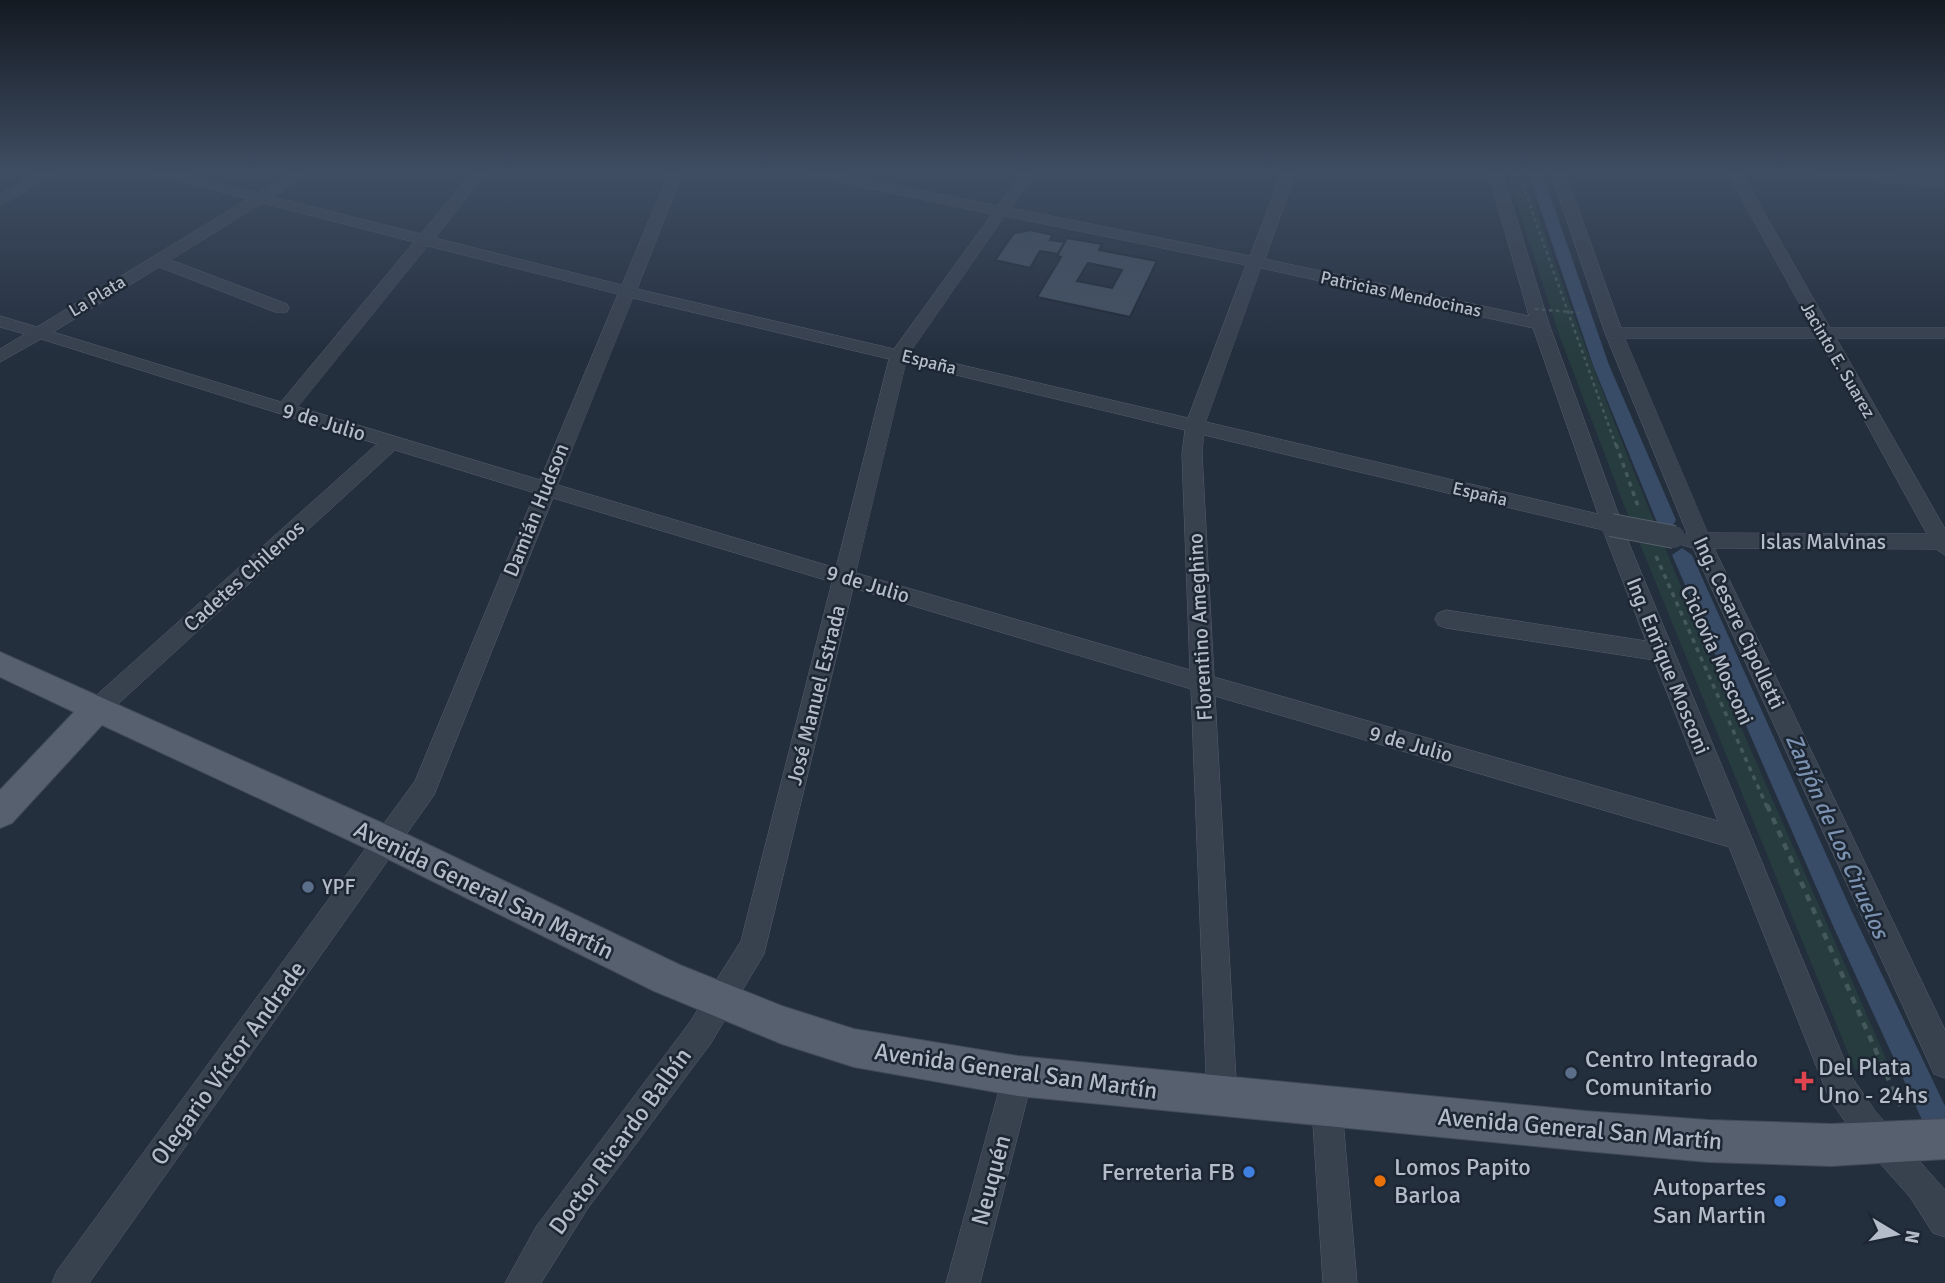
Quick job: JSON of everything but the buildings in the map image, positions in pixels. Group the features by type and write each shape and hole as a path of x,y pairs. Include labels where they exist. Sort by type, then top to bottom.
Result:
{"main road":[{"name":"Avenida General San Martín","path":"0,664 388,842 667,978 722,1002 853,1048 1018,1076 1328,1108 1708,1141 1831,1144 1914,1140"},
{"path":"0,813 98,708"}],"street":[{"name":"La Plata","path":"0,357 204,232"},
{"name":"España","path":"394,232 625,290 1611,525 1701,542"},
{"path":"285,410 431,232"},
{"name":"Damián Hudson","path":"388,842 425,787 650,232"},
{"name":"José Manuel Estrada","path":"722,1002 754,945 760,926 899,355 986,232"},
{"name":"Patricias Mendocinas","path":"1105,232 1538,317"},
{"name":"Florentino Ameghino","path":"1222,1098 1192,454 1195,426 1266,232"},
{"name":"Ing. Enrique Mosconi","path":"1513,232 1538,317 1611,525 1840,1087 1856,1114 1914,1140"},
{"name":"Ing. Cesare Cipolletti","path":"1579,232 1614,333 1701,542 1945,1063"},
{"name":"Jacinto E. Suarez","path":"1767,232 1944,544"},
{"path":"157,260 281,308"},
{"name":"9 de Julio","path":"0,321 544,489 1203,684 1738,838"},
{"path":"1614,333 1945,333"},
{"name":"Cadetes Chilenos","path":"98,708 390,443"},
{"name":"Islas Malvinas","path":"1701,542 1944,544"},
{"path":"1446,619 1662,652"},
{"name":"Olegario Víctor Andrade","path":"69,1283 388,842"},
{"name":"Doctor Ricardo Balbín","path":"522,1283 560,1221 722,1002"},
{"name":"Neuquén","path":"963,1283 1018,1076"},
{"path":"1328,1108 1340,1283"},
{"path":"1914,1140 1928,1193 1945,1221"}],"path":[{"path":"1539,232 1640,513"},
{"path":"1538,317 1567,311 1582,313"},
{"name":"Ciclovía Mosconi","path":"1654,551 1914,1140"}],"green space":[{"path":"1526,232 1544,232 1650,512 1890,1068 1855,1070 1624,505 1558,332"}],"waterway":[{"name":"Zanjón de Los Ciruelos","path":"1555,232 1601,365 1666,520"},
{"name":"Zanjón de Los Ciruelos","path":"1682,555 1843,920 1945,1138"}],"place":[{"name":"YPF","path":"308,887"},
{"name":"Centro Integrado Comunitario","path":"1571,1073"},
{"name":"Del Plata Uno - 24hs","path":"1804,1081"},
{"name":"Ferreteria FB","path":"1249,1172"},
{"name":"Lomos Papito Barloa","path":"1380,1181"},
{"name":"Autopartes San Martin","path":"1780,1201"}]}
